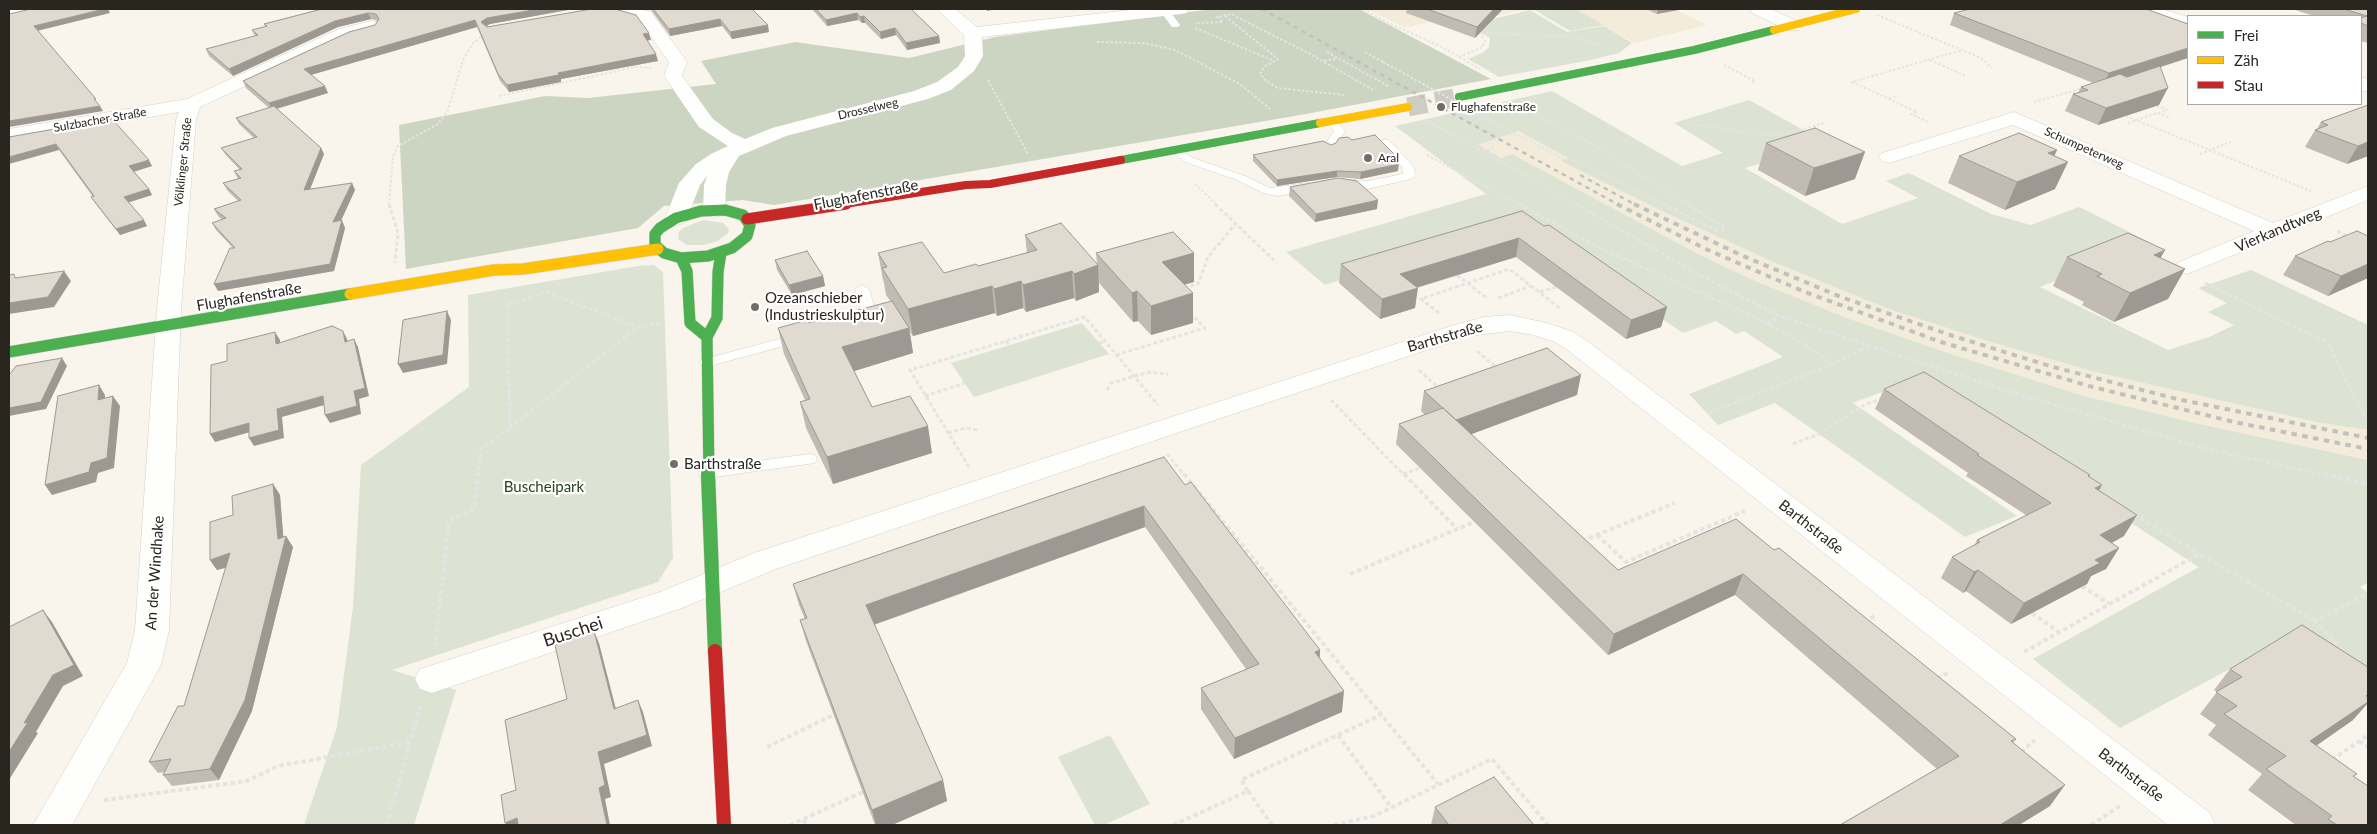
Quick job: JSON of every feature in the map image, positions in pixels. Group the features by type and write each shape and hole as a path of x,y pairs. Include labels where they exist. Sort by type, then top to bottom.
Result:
{"main road":[{"path":"1456,99 1617,67 1793,26 1856,9"},
{"name":"Flughafenstraße","path":"762,232 747,236 741,242 721,253 694,258 672,256 658,250 654,245 651,235 676,218 688,214 714,210 735,212 747,219 990,184 1408,107"},
{"name":"Flughafenstraße","path":"797,224 970,191 990,184"},
{"path":"747,219 750,225 747,236"},
{"name":"Flughafenstraße","path":"9,352 494,270 526,260 598,246"},
{"name":"Flughafenstraße","path":"494,270 524,269 658,250"},
{"path":"721,253 718,272 717,318 707,336 706,363 707,473 724,825"},
{"path":"681,258 687,270 690,324 707,336"}],"street":[{"path":"9,13 23,9"},
{"path":"622,9 645,16 678,62 673,76 706,123 725,137 737,150 719,172 715,185 714,210"},
{"path":"945,9 973,33 974,56"},
{"path":"1758,9 1793,26"},
{"path":"973,33 1173,10"},
{"path":"2159,13 2187,23"},
{"name":"Völklinger Straße","path":"168,326 186,120 192,104 346,33 371,26"},
{"name":"Drosselweg","path":"676,218 690,183 703,168 718,158 779,132 820,120 878,108 921,96 944,86 965,71 974,56"},
{"name":"Sulzbacher Straße","path":"9,136 192,104"},
{"name":"Schumpeterweg","path":"1889,157 2014,118 2274,232"},
{"name":"Vierkandtweg","path":"2187,267 2368,192"},
{"name":"Barthstraße","path":"713,582 765,561 1398,351 1484,325 1510,323 1538,328 1564,337 1578,346 1993,670 2196,825"},
{"name":"An der Windhake","path":"58,815 144,665 152,630 168,326"},
{"name":"Buschei","path":"432,679 671,600 713,582"}],"lane":[{"path":"1173,10 1175,25"},
{"path":"1330,146 1340,131 1331,122"},
{"path":"1177,151 1189,160 1241,178 1267,191 1277,192 1330,182 1367,185 1407,177 1410,174 1407,166 1384,142"},
{"path":"845,325 863,320 866,306 862,289"},
{"path":"706,363 817,332"},
{"path":"707,473 809,459"}],"path":[{"path":"1363,9 1481,70"},
{"path":"1870,13 1981,58 1992,68"},
{"path":"1198,24 1223,22 1217,17 1232,14 1324,62 1376,92"},
{"path":"1224,16 1279,59 1265,66 1260,74 1266,81 1278,88 1350,95"},
{"path":"1192,27 1273,61"},
{"path":"392,288 398,233 388,202 393,156 398,146 438,124 448,110 463,60 473,43 490,29"},
{"path":"1458,57 1475,52 1483,47 1485,41 1475,31"},
{"path":"1570,31 1576,39"},
{"path":"1480,34 1563,36 1604,45"},
{"path":"1090,42 1144,43 1174,50 1240,84 1272,112"},
{"path":"1958,136 1911,114 1917,112 1852,82 1962,50"},
{"path":"1327,52 1391,88"},
{"path":"1365,52 1456,99"},
{"path":"974,56 1029,157"},
{"path":"1324,62 1337,58"},
{"path":"1929,60 1966,76"},
{"path":"1721,64 1755,81 1751,83"},
{"path":"499,96 636,67 674,72"},
{"path":"2027,104 2090,86"},
{"path":"1888,98 1898,96"},
{"path":"2128,123 2167,110 2150,103"},
{"path":"1513,132 1565,160 1573,160 1720,232 1725,228 1600,148 1555,123 1520,108"},
{"path":"2157,113 2171,118"},
{"path":"2126,116 2341,204"},
{"path":"1692,124 1757,134 1783,134 1825,123"},
{"path":"1435,124 1694,272 1779,316 2005,390 2211,450 2368,484"},
{"path":"2200,154 2231,142"},
{"path":"1483,152 1496,147"},
{"path":"1424,153 1600,248 1767,324 1801,342 1832,364"},
{"path":"1194,183 1277,263"},
{"path":"1180,290 1198,284 1208,257 1236,223"},
{"path":"2187,267 2191,277 2328,343 2368,424"},
{"path":"1457,276 1490,301 1531,286"},
{"path":"545,285 546,292"},
{"path":"1539,292 1556,287"},
{"path":"510,428 507,305 546,292 638,327"},
{"path":"1415,294 1421,299"},
{"path":"1116,355 1205,328 1190,313 1195,311"},
{"path":"1767,324 1779,316"},
{"path":"983,489 910,370 1085,317 1134,377 1162,429 1380,715 1438,784"},
{"path":"387,825 412,742 422,697 432,679 449,521 474,509 481,448 510,428 638,327 663,322"},
{"path":"1006,341 1009,345"},
{"path":"1100,343 1105,342"},
{"path":"1471,346 1504,374"},
{"path":"1679,424 1832,364 1870,346"},
{"path":"1398,351 1443,392"},
{"path":"1107,390 1111,383 1149,372 1168,374"},
{"path":"1311,380 1457,529"},
{"path":"925,396 965,383"},
{"path":"1793,444 1819,434 1864,405 1889,395"},
{"path":"948,433 965,428 979,430"},
{"path":"1403,474 1420,468"},
{"path":"1573,544 1675,503"},
{"path":"1626,562 1752,508"},
{"path":"2133,513 2199,554 2316,621 2345,655"},
{"path":"1350,574 1474,522"},
{"path":"1597,535 1626,562"},
{"path":"1993,670 2199,554"},
{"path":"1622,579 1626,562"},
{"path":"2082,586 2109,605"},
{"path":"2316,621 2368,594"},
{"path":"1861,624 1882,611"},
{"path":"2032,613 2059,632"},
{"path":"1932,682 1955,669"},
{"path":"767,747 835,714"},
{"path":"1272,825 1240,780 1380,715"},
{"path":"2328,762 2368,734"},
{"path":"1338,735 1391,807"},
{"path":"2018,755 2039,737"},
{"path":"2359,741 2368,747"},
{"path":"58,815 246,781 278,766 412,742"},
{"path":"1334,825 1374,816 1492,760 1548,825"},
{"path":"1173,825 1248,791"},
{"path":"790,825 863,792"},
{"path":"804,819 806,825"}],"shaded area":[{"path":"1367,9 1527,9 1458,25 1446,18 1405,28"},
{"path":"1576,9 1675,9 1707,25 1634,43"},
{"path":"1517,131 1568,158 1562,161 1662,211 1771,261 1886,308 1984,340 2095,372 2316,422 2368,430 2368,460 2204,425 2084,396 1951,354 1847,318 1753,280 1700,255 1512,154 1501,158 1477,145"}],"green space":[{"path":"1213,9 1359,9 1491,79 1306,114 774,205 743,200 664,206 638,228 406,269 399,125 545,96 588,98 716,84 701,61 795,42 909,58 995,37"},
{"path":"1533,9 1576,9 1604,25 1570,31"},
{"path":"1530,10 1567,32 1604,26 1632,43 1619,53 1499,77 1468,59 1482,53 1489,47 1490,38 1469,25"},
{"path":"1552,91 1682,166 1723,153 1674,123 1749,100 1829,144 1745,168 1842,224 1918,198 1886,181 1909,173 1991,214 2031,225 2079,207 2151,243 2040,287 2168,350 2209,337 2234,325 2208,312 2227,303 2198,288 2251,270 2368,325 2368,430 2316,422 2095,372 1984,340 1886,308 1771,261 1662,211 1561,161 1568,158 1518,131 1478,145 1501,158 1512,154 1700,255 1753,280 1847,318 1951,354 2084,396 2204,425 2368,460 2368,583 2360,587 2368,593 2368,686 2291,636 2120,728 2033,659 2199,567 1931,393 1909,382 1853,403 2017,516 1965,537 1775,403 1718,425 1689,394 1783,357 1744,331 1736,334 1716,321 1683,333 1517,221 1325,285 1286,252 1486,194 1395,126"},
{"path":"703,220 723,223 729,229 728,233 718,241 703,245 687,245 678,239 679,232 683,228"},
{"name":"Buscheipark","path":"654,265 663,272 673,558 658,582 392,670 456,690 414,825 304,825 337,727 353,607 361,465 469,387 468,295 638,266"},
{"path":"1082,323 1109,354 974,397 951,363"},
{"path":"1110,735 1150,804 1104,825 1095,825 1058,757"}],"building":[{"path":"27,9 104,9 34,26 100,106 9,121 9,14"},
{"path":"322,9 539,9 487,18 481,22 487,27 592,9 615,9 636,15 649,33 643,34 656,54 507,85 498,74 475,20 304,69 325,86 269,103 243,81 349,32 375,25 379,19 376,14 368,13 335,21 229,69 206,49 258,35 252,30 267,26 264,24"},
{"path":"653,9 752,9 768,25 730,32 720,19 669,29"},
{"path":"816,9 911,9 939,36 906,43 895,28 880,32 864,16 860,17 857,13 826,20"},
{"path":"1427,9 1494,9 1477,27"},
{"path":"1970,9 2146,9 2187,24 2187,48 2109,73 1954,13"},
{"path":"2344,9 2368,9 2368,26 2362,23 2362,18 2367,16"},
{"path":"2160,66 2168,88 2106,108 2073,94 2088,90 2081,87 2120,74 2127,77"},
{"path":"2368,105 2368,142 2358,146 2315,130 2328,125 2321,122"},
{"path":"274,106 321,148 304,190 352,183 333,222 342,220 330,264 214,284 230,248 235,248 212,223 226,218 214,209 241,200 223,183 241,178 234,171 242,169 221,148 257,137 236,118"},
{"path":"112,119 149,160 129,166 149,189 124,197 144,220 116,229 91,197 94,196 56,144 9,157 9,137"},
{"path":"1815,128 1865,152 1814,168 1766,143"},
{"path":"2019,133 2057,150 2048,153 2068,162 2017,182 1959,156"},
{"path":"1375,135 1395,155 1389,156 1399,164 1361,172 1337,171 1277,180 1253,155 1323,141 1331,145 1336,143 1339,138 1348,137 1352,140"},
{"path":"1338,178 1357,181 1378,200 1316,214 1290,187"},
{"path":"1522,211 1544,226 1549,225 1667,307 1631,320 1519,238 1400,274 1418,288 1382,299 1341,264"},
{"path":"1061,223 1098,265 1074,274 1072,271 1023,285 1021,281 994,289 992,286 908,309 882,268 887,267 878,253 922,242 944,273 1037,250 1025,235"},
{"path":"2357,231 2368,236 2368,264 2341,276 2295,256 2328,241 2330,242"},
{"path":"1173,232 1194,253 1162,262 1193,293 1151,306 1137,291 1132,293 1096,253"},
{"path":"2128,233 2165,250 2154,255 2185,269 2130,293 2097,276 2102,274 2067,257"},
{"path":"807,251 823,276 789,285 775,260"},
{"path":"64,271 48,297 9,303 9,275 14,274 15,278"},
{"path":"892,301 909,328 842,347 872,407 910,396 928,426 827,457 800,402 810,399 778,328 807,320 809,323"},
{"path":"447,311 443,355 398,364 403,320"},
{"path":"332,326 343,331 345,342 354,339 365,388 354,391 357,406 325,415 323,396 277,409 279,430 249,438 249,423 210,434 211,365 227,361 227,344 275,332 276,344"},
{"path":"1547,348 1581,375 1456,420 1424,391"},
{"path":"62,358 41,402 9,408 9,375 16,366"},
{"path":"1924,372 2090,475 2088,476 2102,485 2095,488 2137,515 2100,535 2119,548 2095,560 2100,563 2024,603 1978,570 1974,572 1952,557 1980,542 1977,540 2051,503 1977,455 1979,454 1884,389"},
{"path":"99,385 98,400 113,396 107,458 91,463 89,472 45,485 58,396"},
{"path":"1443,408 1618,570 1736,519 1774,550 1779,548 2016,739 2011,741 2065,785 2000,825 1840,825 1959,756 1743,574 1614,634 1399,424"},
{"path":"1164,457 1185,485 1191,482 1320,650 1315,652 1344,691 1235,738 1201,688 1259,664 1144,506 866,605 943,780 872,810 800,620 807,618 793,584"},
{"path":"273,484 278,539 286,536 245,700 210,769 163,775 171,759 149,762 178,706 184,706 230,553 210,560 210,522 233,515 232,496"},
{"path":"43,610 74,665 53,675 24,723 28,722 9,752 9,627"},
{"path":"2302,625 2368,667 2368,694 2366,696 2368,697 2368,702 2310,741 2357,774 2353,776 2368,786 2368,825 2337,825 2328,819 2332,816 2266,769 2286,756 2224,714 2237,706 2216,692 2242,677 2230,669"},
{"path":"594,631 614,709 638,700 647,735 598,752 605,785 599,788 607,825 518,825 517,818 505,823 501,795 516,790 505,720 567,699 555,645"},
{"path":"1494,777 1534,825 1449,825 1435,807"}],"tunnel":[{"path":"1408,107 1459,97"}],"railway":[{"path":"1262,9 1619,205"},
{"path":"1580,175 1635,205"},
{"path":"1617,204 1708,250 1805,292 1941,342 2089,386 2234,422 2368,449"},
{"path":"1635,205 1743,256 1841,297 1953,336 2053,367 2177,399 2368,438"}],"traffic: fast":[{"path":"1459,97 1694,50 1774,30"},
{"path":"1121,160 1320,123"},
{"path":"725,210 743,215 750,225 747,236 732,248 708,256 681,258 664,253 655,245 655,234 660,228 676,218 701,211 725,210"},
{"path":"715,651 710,542 706,363 707,337 717,318 718,272 721,253"},
{"path":"681,258 687,271 690,323 707,337"},
{"path":"9,352 350,294"}],"traffic: slow":[{"path":"1774,30 1856,9"},
{"path":"1320,123 1408,107"},
{"path":"350,294 494,270 523,269 658,249"}],"traffic: jam":[{"path":"747,219 966,185 990,184 1121,160"},
{"path":"715,651 724,825"}],"place":[{"name":"Flughafenstraße","path":"1441,107"},
{"name":"Aral","path":"1368,158"},
{"name":"Ozeanschieber (Industrieskulptur)","path":"755,307"},
{"name":"Barthstraße","path":"674,464"}]}
